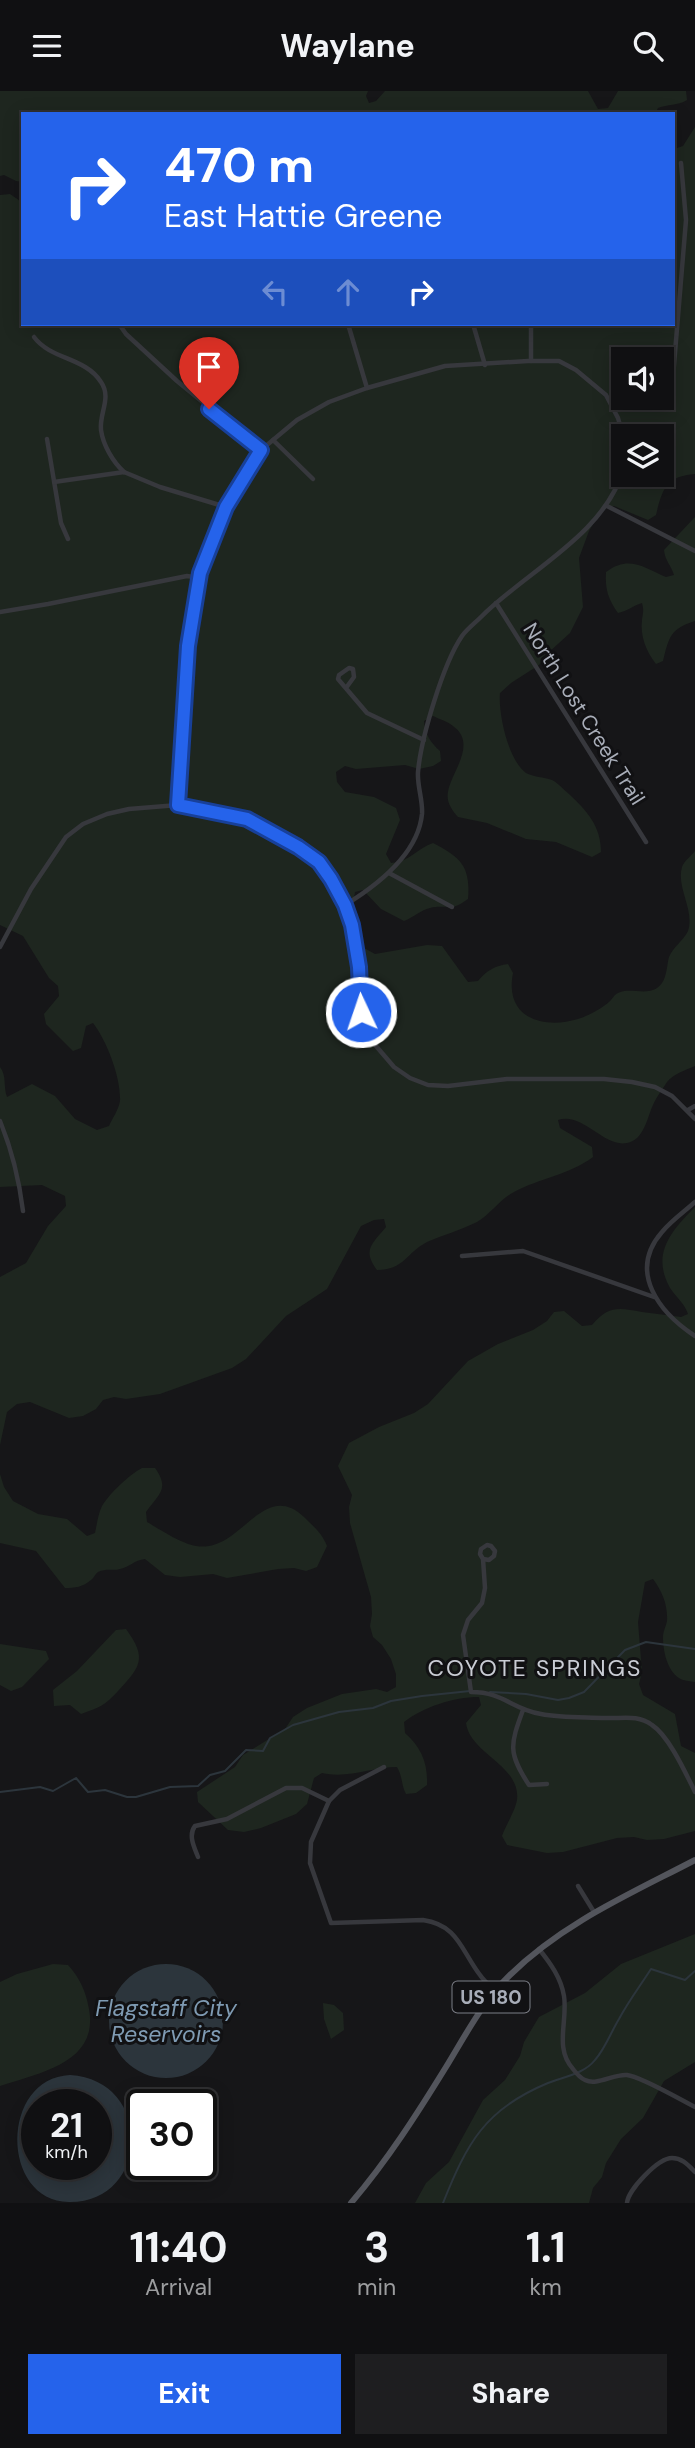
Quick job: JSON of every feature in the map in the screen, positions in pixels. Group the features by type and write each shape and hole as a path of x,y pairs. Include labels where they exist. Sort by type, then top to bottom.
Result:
{"main road":[{"name":"US 180","path":"351,2203 425,2102 495,1991 509,1976 539,1949 594,1912 695,1860"}],"street":[{"path":"674,352 686,220 681,163"},
{"path":"120,326 177,381 261,450"},
{"path":"349,326 367,388"},
{"path":"474,326 485,365"},
{"path":"531,326 531,361"},
{"path":"34,337 43,347 80,363 100,381 106,398 101,429 116,465 124,472 160,487 226,507"},
{"path":"178,805 188,646 199,578 210,543 226,507 261,450 297,420 329,402 444,366 559,361 576,370 606,395 611,404"},
{"path":"47,439 61,523 68,539"},
{"path":"273,440 313,479"},
{"path":"54,482 124,472"},
{"path":"345,905 365,893 388,873 408,850 422,814 418,775 424,740 445,673 463,636 496,603 585,530 607,506 615,487"},
{"path":"607,506 695,551"},
{"path":"0,611 187,576 199,578"},
{"name":"North Lost Creek Trail","path":"496,603 646,842"},
{"path":"346,688 367,713 424,740"},
{"path":"0,947 31,889 66,837 83,824 129,809 178,805 247,819 298,847 319,862 331,879 345,905 356,944 361,1012 368,1030 376,1046 394,1067 410,1078 428,1085 448,1086 507,1079 604,1079 655,1087 672,1096 695,1119"},
{"path":"388,873 452,907"},
{"path":"688,1110 695,1105"},
{"path":"0,1121 20,1187 23,1211"},
{"path":"695,1202 662,1232 654,1244 649,1258 648,1274 654,1297 676,1324 695,1336"},
{"path":"462,1255 523,1251 654,1297"},
{"path":"483,1559 485,1588 482,1603 468,1620 463,1635 471,1692 501,1696 523,1710 545,1715 609,1718 629,1716 653,1725 676,1754 695,1792"},
{"path":"523,1710 512,1741 518,1768 529,1785 547,1784"},
{"path":"384,1767 340,1790 330,1801 311,1842 309,1856 331,1923 422,1920 438,1922 452,1932 480,1976 495,1991"},
{"path":"198,1857 191,1832 195,1826 227,1819 286,1788 302,1788 330,1801"},
{"path":"578,1886 594,1912"},
{"path":"539,1949 562,1985 565,2000 563,2052 568,2063 581,2078 594,2082 618,2076 633,2076 695,2107"},
{"path":"627,2203 632,2190 667,2158 682,2160 695,2172"}],"shaded area":[{"path":"0,91 368,91 366,96 369,103 376,101 385,91 588,91 598,109 608,108 618,91 686,91 687,100 658,108 656,112 21,112 21,182 0,176"},
{"path":"695,127 695,474 674,480 674,424 611,424 611,487 666,487 656,515 648,520 614,506 602,509 589,531 579,558 583,607 570,633 539,665 500,693 505,736 514,758 526,773 554,781 582,807 599,834 601,852 592,857 556,842 526,839 487,823 458,817 450,806 448,796 461,758 463,741 453,726 433,716 424,721 429,737 440,751 441,761 433,766 419,769 405,765 356,769 345,766 336,772 337,782 345,792 374,797 396,808 400,820 386,854 391,863 404,860 433,843 457,858 468,878 468,899 452,907 427,909 404,921 381,909 363,890 355,892 349,931 353,942 375,954 427,945 442,946 468,982 478,981 491,969 508,964 513,973 514,1000 520,1010 539,1021 551,1023 578,1019 607,1004 618,993 652,990 662,983 669,957 688,931 690,923 681,875 683,865 695,851 695,1066 676,1074 667,1082 654,1102 641,1133 633,1141 618,1143 576,1121 558,1120 560,1128 592,1147 593,1157 574,1168 514,1192 477,1222 427,1242 393,1267 377,1270 370,1257 371,1247 386,1227 384,1219 361,1226 327,1289 286,1316 246,1359 232,1368 160,1394 103,1400 96,1409 83,1416 69,1418 30,1402 17,1404 7,1412 0,1445 0,1277 26,1263 48,1226 66,1206 65,1196 42,1185 0,1187 0,1067 7,1097 32,1084 55,1096 75,1119 97,1130 109,1126 117,1111 120,1092 108,1050 93,1023 86,1026 81,1048 73,1051 46,1024 44,1014 59,996 58,986 49,978 23,936 0,925 0,195 10,194 21,202 21,326 675,326 675,149 683,146"},
{"path":"695,517 695,621 675,631 669,640 663,661 656,664 643,638 642,603 618,613 608,594 606,572 629,563 666,577 674,575 664,550"},
{"path":"695,1207 695,1682 679,1678 669,1665 663,1642 666,1609 662,1593 653,1579 645,1582 638,1622 642,1672 639,1684 643,1695 675,1714 681,1746 695,1753 695,1831 664,1839 617,1838 563,1852 547,1853 507,1845 502,1836 516,1804 516,1788 504,1768 476,1743 470,1734 466,1723 481,1705 479,1697 439,1704 404,1722 405,1733 419,1750 425,1763 427,1785 416,1793 406,1794 397,1767 341,1775 322,1773 314,1778 307,1804 296,1814 244,1832 228,1830 198,1802 197,1792 235,1767 243,1755 285,1729 293,1717 307,1708 342,1694 376,1689 387,1692 396,1687 396,1674 391,1659 373,1637 370,1626 371,1597 350,1523 349,1507 352,1495 338,1466 349,1443 414,1413 428,1404 468,1361 498,1344 533,1330 547,1321 554,1312 564,1311 582,1326 592,1325 604,1314 615,1309 681,1317 688,1314 665,1276 663,1254 678,1225"},
{"path":"142,1468 155,1468 162,1481 159,1496 146,1512 147,1522 164,1532 190,1545 212,1545 226,1539 263,1511 276,1506 289,1507 304,1517 325,1541 327,1546 317,1567 306,1571 294,1568 278,1569 227,1578 213,1574 180,1577 165,1575 145,1559 120,1569 101,1571 85,1584 65,1588 36,1551 0,1543 0,1474 13,1501 38,1514 67,1519 87,1536 95,1533 102,1506 110,1496"},
{"path":"126,1629 137,1648 139,1662 118,1691 102,1705 81,1714 70,1705 54,1706 53,1690 77,1671 116,1630"},
{"path":"0,1644 46,1651 49,1659 22,1687 11,1691 0,1685"},
{"path":"695,1934 695,2062 664,2081 643,2118 621,2139 606,2163 602,2177 593,2188 589,2203 415,2203 426,2183 449,2162 483,2100 505,2080 539,2017 585,1993 621,1964"},
{"path":"53,1964 68,1965 84,1991 90,2027 85,2042 76,2054 63,2063 0,2086 0,1982 17,1974"},
{"path":"323,2003 334,2005 343,2013 344,2030 331,2039 324,2019"}],"water":[{"name":"Flagstaff City Reservoirs","path":"166,1964 188,1968 206,1981 219,1999 223,2021 219,2043 206,2061 188,2074 166,2078 144,2074 126,2061 113,2043 109,2021 113,1999 126,1981 144,1968"},
{"path":"70,2075 97,2082 106,2089 38,2089 47,2081"},
{"path":"112,2093 117,2097 126,2114 126,2167 116,2183 96,2197 69,2202 46,2196 29,2180 112,2180"},
{"path":"21,2116 21,2162 17,2139"}],"waterway":[{"path":"490,1692 526,1694 558,1700 569,1698 584,1692 625,1650 646,1642 695,1649"},
{"path":"0,1792 40,1787 53,1791 76,1778 88,1792 105,1790 127,1797 170,1787 198,1786 210,1775 225,1771 246,1750 263,1751 270,1738 293,1725 339,1712 373,1708 391,1701 470,1691"},
{"path":"443,2203 461,2163 481,2130 508,2104 526,2093 590,2065 602,2051 626,2006 651,1969 685,1980 695,1971"}],"district":[{"name":"COYOTE SPRINGS","path":"535,1668"}],"route":[{"path":"209,409 261,450 226,507 200,573 188,646 178,805 247,819 298,847 319,862 345,905 352,925 359,967 361,1012"}]}
